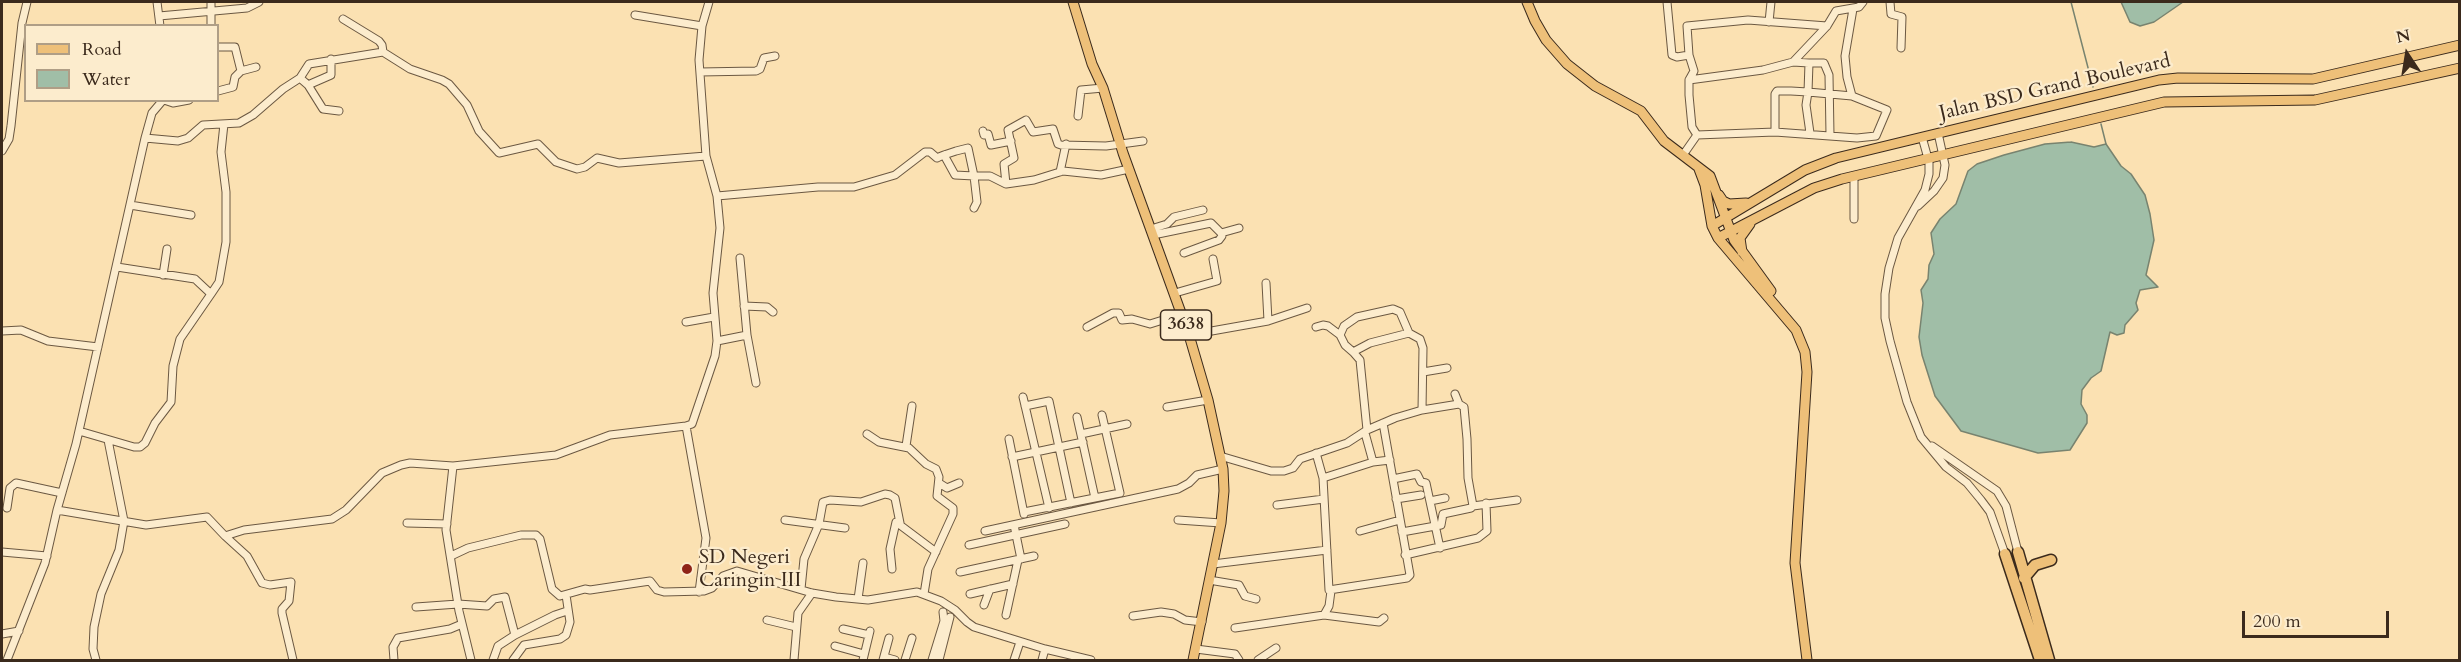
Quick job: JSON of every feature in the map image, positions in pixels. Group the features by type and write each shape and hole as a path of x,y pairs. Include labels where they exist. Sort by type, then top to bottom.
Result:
{"highway":[{"path":"2018,552 2049,660"},
{"path":"2005,554 2040,660"},
{"path":"2024,578 2035,565 2051,560"}],"main road":[{"name":"3638","path":"1073,2 1092,64 1103,88 1129,169 1189,334 1208,400 1223,469 1224,491 1221,523 1193,660"},
{"path":"1527,2 1541,32 1567,64 1595,86 1641,111 1664,141 1710,176 1730,232 1743,255 1780,304 1800,339 1805,352 1807,372 1795,563 1807,660"},
{"name":"Jalan BSD Grand Boulevard","path":"1712,226 1805,170 1836,158 1922,136 2159,80 2178,78 2313,79 2460,45"},
{"name":"Jalan BSD Grand Boulevard","path":"1718,238 1814,189 1854,176 2164,102 2315,100 2460,68"},
{"path":"1699,169 1705,185 1712,226 1718,238 1791,324"},
{"path":"1716,190 1723,201 1729,204 1752,202"},
{"path":"1743,255 1740,238 1756,218"}],"street":[{"path":"2,151 9,139 22,23 27,2"},
{"path":"157,2 160,24"},
{"path":"211,2 211,24"},
{"path":"159,16 247,8 259,2"},
{"path":"225,536 244,530 332,519 346,510 382,473 410,462 453,466 556,455 610,435 692,424 715,356 717,341 714,284 720,228 717,196 706,156 699,60 702,26 709,2"},
{"path":"1667,2 1672,55 1677,57 1689,55"},
{"path":"1769,22 1771,2"},
{"path":"1792,62 1827,26 1838,9 1853,9 1862,5 1863,2"},
{"path":"1890,2 1891,14 1902,17 1902,48"},
{"path":"1852,96 1845,56 1853,9"},
{"path":"635,15 702,26"},
{"path":"343,19 379,41 383,52"},
{"path":"1697,135 1691,122 1689,80 1694,71 1689,55 1687,26 1736,21 1827,26"},
{"path":"219,47 236,49 241,71"},
{"path":"145,138 182,141 201,126 239,123 253,115 288,85 300,78 309,64 383,52 410,69 449,84 467,105 479,130 499,153 538,144 556,162 577,169 585,167 597,158 619,163 706,156"},
{"path":"700,72 756,71 760,69 764,58 775,56"},
{"path":"308,85 331,75 331,60"},
{"path":"1689,80 1763,70 1792,62 1822,63 1826,65 1830,78 1828,94 1830,135"},
{"path":"1809,63 1806,105 1810,133"},
{"path":"219,92 233,87 235,77 241,71 256,67"},
{"path":"300,78 308,85 323,109 339,111"},
{"path":"1078,116 1081,90 1103,88"},
{"path":"1697,135 1775,132 1857,138 1876,136 1887,110 1852,96 1776,91 1775,132"},
{"path":"7,660 47,556 79,431 145,138 152,113 162,102"},
{"path":"1006,184 1004,164 1014,158 1009,129 1026,120 1033,132 1053,129 1058,144 1121,144 1143,141"},
{"path":"79,431 140,447 145,443 155,423 171,402 173,366 180,339 219,282 226,242 226,192 221,152 224,124"},
{"path":"983,131 984,135 988,134 991,145 1011,141"},
{"path":"1913,211 1934,191 1943,178 1945,165 1938,133"},
{"path":"1683,155 1697,135"},
{"path":"1922,136 1928,158 1929,174 1925,190 1898,238 1885,294 1885,318 1913,420 1932,453 1967,483 1986,506 2005,554"},
{"path":"1060,172 1066,144"},
{"path":"717,196 818,187 858,186 895,175 926,152 935,158 968,148 977,202 974,208"},
{"path":"944,155 957,176 990,176 1006,184 1034,180 1060,172 1101,175 1129,169"},
{"path":"1854,176 1854,219"},
{"path":"130,205 191,215"},
{"path":"1152,232 1174,217 1203,210"},
{"path":"1152,232 1211,224 1221,233"},
{"path":"1221,233 1239,228"},
{"path":"1184,253 1219,240 1221,233"},
{"path":"163,275 167,249"},
{"path":"740,258 747,336 756,383"},
{"path":"1175,293 1217,281 1213,259"},
{"path":"117,267 195,279 211,294"},
{"path":"1266,283 1268,321"},
{"path":"744,306 767,307 773,312"},
{"path":"1189,334 1268,321 1307,308"},
{"path":"1340,335 1344,326 1357,317 1393,309 1400,312 1409,333 1420,339 1422,343 1422,410"},
{"path":"1088,327 1113,313 1119,313 1122,320 1144,320 1150,324 1182,314"},
{"path":"686,322 714,317"},
{"path":"1316,327 1326,324 1340,335 1360,360 1366,432 1373,462"},
{"path":"2,331 21,330 48,341 98,346"},
{"path":"1353,351 1370,343 1409,333"},
{"path":"717,341 747,336"},
{"path":"1423,372 1447,368"},
{"path":"1455,394 1459,404 1464,407 1468,478 1473,506"},
{"path":"1023,397 1049,508"},
{"path":"1167,407 1208,400"},
{"path":"1025,406 1049,401 1071,503"},
{"path":"1220,456 1276,472 1293,468 1297,461 1347,443 1383,423 1422,410 1459,404"},
{"path":"906,446 912,406"},
{"path":"1024,512 1120,493 1102,415"},
{"path":"1077,417 1095,498"},
{"path":"1913,420 1935,449 1997,490 2006,506 2018,552"},
{"path":"1331,591 1407,578 1410,574 1383,423"},
{"path":"1081,434 1127,424"},
{"path":"686,426 706,538 699,592"},
{"path":"867,434 879,442 906,446 926,464 938,470 938,496 952,506 954,511 925,579 924,594"},
{"path":"1009,439 1026,522"},
{"path":"96,660 93,649 94,627 101,594 119,550 124,521 108,440"},
{"path":"1012,457 1083,442"},
{"path":"1316,453 1323,478 1326,550 1331,591 1329,606 1324,615"},
{"path":"1323,478 1373,462 1390,460"},
{"path":"453,466 447,524 458,604 471,660"},
{"path":"985,531 1178,489 1197,475 1223,469"},
{"path":"1393,479 1419,474 1421,482 1426,483 1440,548"},
{"path":"6,508 10,488 16,483 62,493"},
{"path":"939,483 947,488 959,483"},
{"path":"801,589 804,559 819,524 821,504 825,501 861,502 885,494 895,498 900,523 936,552"},
{"path":"1396,500 1421,495"},
{"path":"1430,501 1445,498"},
{"path":"1277,505 1324,499"},
{"path":"1402,531 1436,526 1443,523 1443,514 1486,503 1517,500"},
{"path":"1405,555 1475,539 1487,531 1486,503"},
{"path":"57,510 146,525 207,517 247,556 262,583 270,585 291,582 289,601 282,609 282,613 293,660"},
{"path":"785,520 845,528"},
{"path":"1178,520 1221,523"},
{"path":"1360,531 1400,520"},
{"path":"407,523 447,524"},
{"path":"892,569 891,542 894,524 900,523"},
{"path":"969,545 1065,524"},
{"path":"1006,615 1020,560 1014,525"},
{"path":"451,556 468,548 521,535 536,535 540,539 552,589 558,595 585,589 650,581 657,590 664,592 699,592 709,590 723,576 737,572 812,593 858,599 875,600 910,592 924,594 951,607 970,625 1085,660"},
{"path":"1213,564 1326,550"},
{"path":"2,552 47,556"},
{"path":"960,572 1034,556"},
{"path":"858,599 862,563"},
{"path":"1209,579 1239,585 1245,596 1256,599"},
{"path":"970,594 1013,584"},
{"path":"984,605 990,589"},
{"path":"794,660 796,627 801,607 812,593"},
{"path":"513,660 524,645 560,639 566,635 570,622 566,595"},
{"path":"416,607 458,604 487,606 495,599 506,597 515,635"},
{"path":"493,660 498,646 515,635 567,611"},
{"path":"932,660 944,621 943,612"},
{"path":"1133,616 1161,612 1177,615 1185,620 1202,622"},
{"path":"1235,628 1324,615 1379,622 1384,618"},
{"path":"939,660 950,617"},
{"path":"766,620 796,627"},
{"path":"394,660 393,647 398,638 450,629 462,624"},
{"path":"835,646 864,657 870,633 843,629"},
{"path":"2,634 19,631"},
{"path":"889,638 884,659 895,660"},
{"path":"904,660 912,638"},
{"path":"1014,660 1020,642"},
{"path":"1258,660 1276,648"},
{"path":"1042,660 1045,649"},
{"path":"1196,649 1235,654 1239,660"}],"water":[{"path":"2121,2 2183,2 2154,22 2140,26 2130,22"},
{"path":"2071,142 2094,147 2106,144 2145,195 2154,240 2146,275 2158,287 2140,290 2136,303 2138,310 2125,325 2124,333 2117,335 2110,332 2101,371 2091,378 2082,390 2081,404 2087,415 2087,423 2070,450 2038,453 1961,431 1935,396 1922,355 1919,337 1923,303 1921,290 1928,279 1929,265 1934,254 1931,233 1940,219 1956,204 1968,171 1977,164 2004,155 2045,144"}],"waterway":[{"path":"2071,2 2093,87"},
{"path":"2101,124 2106,144"}],"place":[{"name":"SD Negeri Caringin III","path":"687,569"}]}
